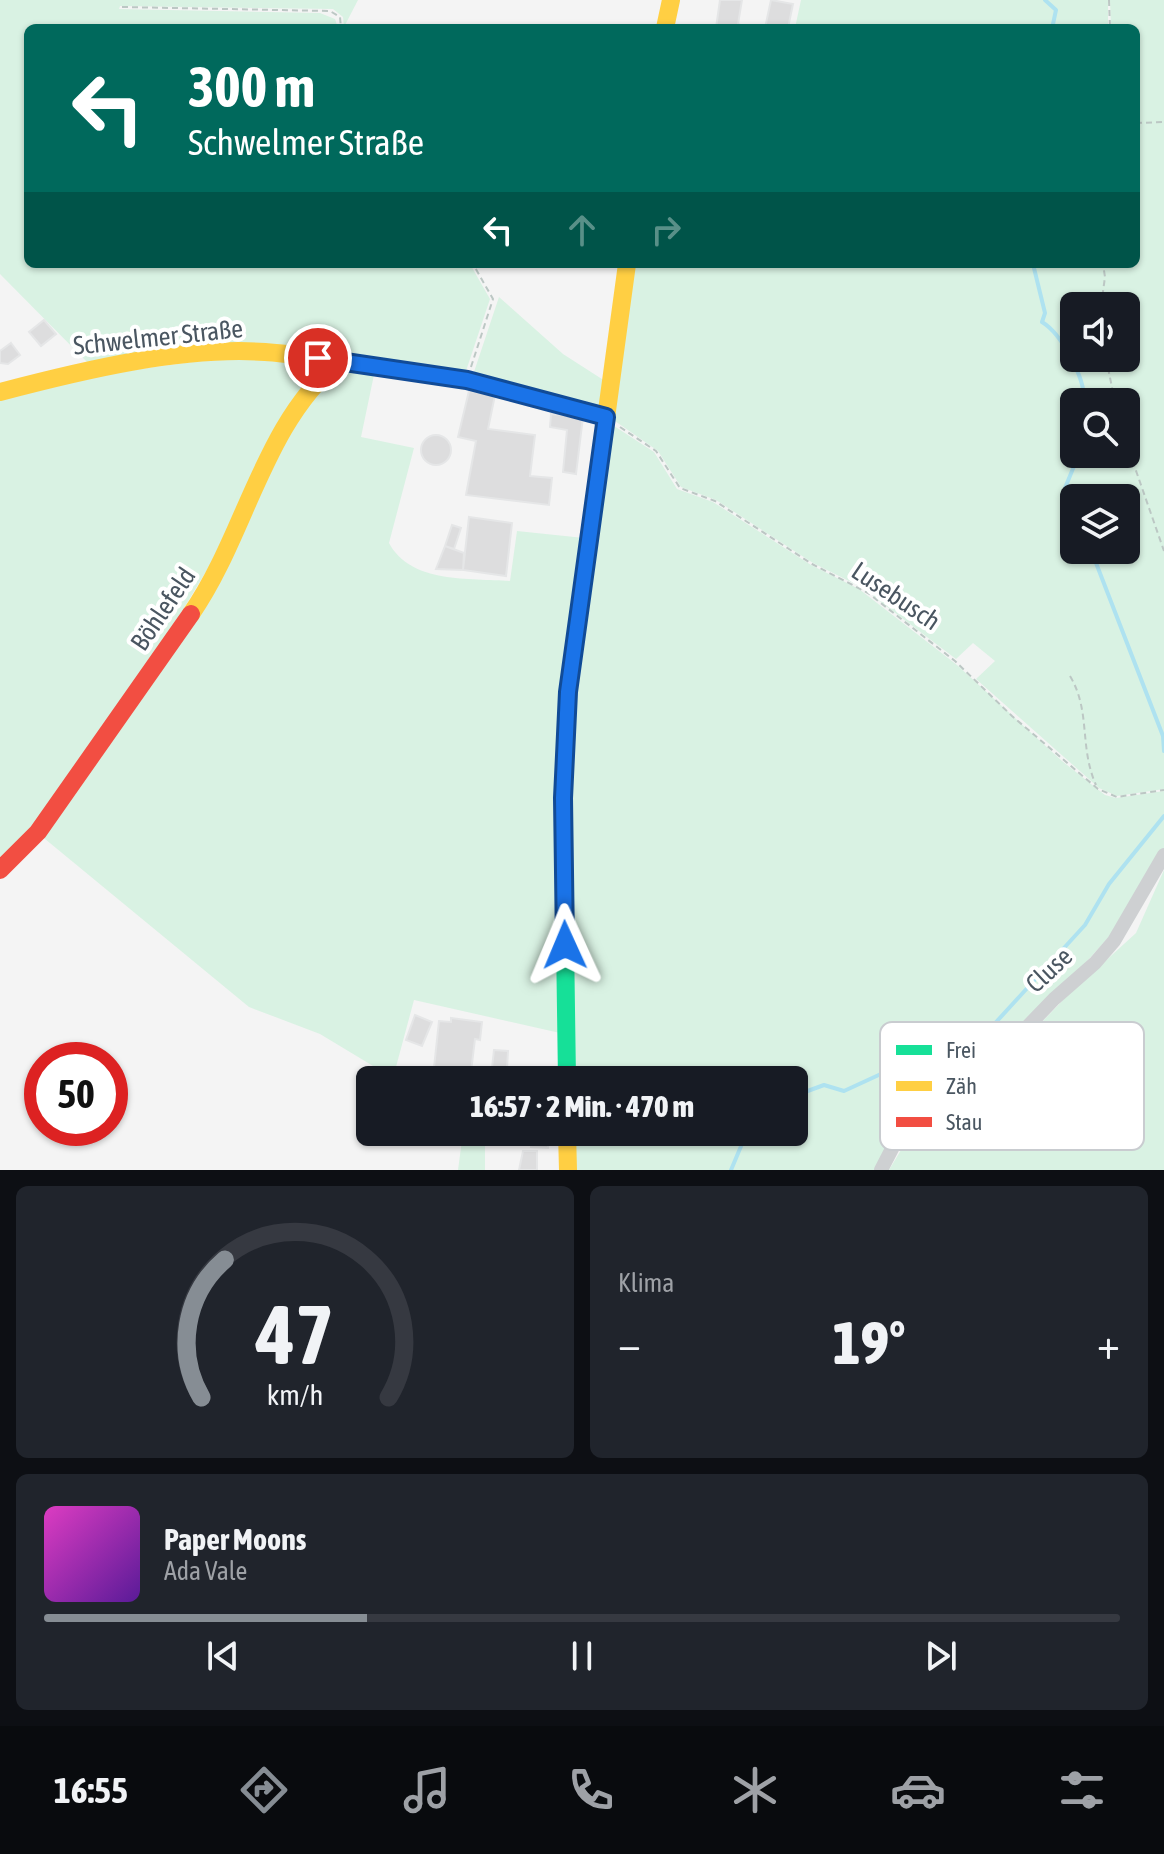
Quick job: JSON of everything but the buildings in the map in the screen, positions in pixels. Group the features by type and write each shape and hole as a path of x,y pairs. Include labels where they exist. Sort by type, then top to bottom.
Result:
{"street":[{"path":"666,24 671,0"},
{"path":"567,1066 564,742 570,676 626,268"},
{"name":"Schwelmer Straße","path":"0,392 94,367 263,352 467,380 606,417"},
{"name":"Böhlefeld","path":"0,870 38,832 214,581 269,462 308,391 325,370 340,361"},
{"name":"Cluse","path":"1032,1022 1114,941 1164,855"},
{"path":"567,1146 568,1170"},
{"name":"Cluse","path":"881,1170 891,1150"}],"path":[{"path":"1109,0 1110,24"},
{"path":"122,7 330,11 340,17 341,24"},
{"path":"1140,123 1164,122"},
{"path":"467,380 493,299 475,268"},
{"path":"1103,292 1104,268"},
{"name":"Lusebusch","path":"606,417 656,451 680,488 715,501 812,564 868,593 955,661 1012,716 1098,789"},
{"path":"1135,468 1164,551"},
{"path":"1070,676 1085,709 1082,732 1098,789 1117,797 1164,790"}],"green space":[{"path":"0,0 358,0 346,24 343,17 333,9 120,6 119,9 320,13 335,19 337,24 24,24 24,268 472,268 490,299 465,374 317,355 90,365 0,274"},
{"path":"801,0 1108,0 1108,24 796,24"},
{"path":"1110,0 1164,0 1164,789 1117,796 1099,788 976,679 995,661 973,643 956,659 861,587 813,563 716,500 681,487 658,451 612,419 631,268 1140,268 1140,24 1111,24"},
{"path":"499,297 563,354 605,381 603,414 472,378"},
{"path":"238,356 331,364 162,655 0,868 0,396 42,382"},
{"path":"375,370 361,437 414,448 389,543 412,566 443,576 510,581 517,531 584,538 560,1033 414,1000 396,1066 373,1066 320,1034 249,1007 39,834 85,772 327,371"},
{"path":"611,424 654,452 677,489 713,502 811,565 859,589 957,665 1062,761 1105,795 1116,798 1164,791 1164,851 1143,899 1032,1022 880,1022 880,1150 895,1150 878,1170 573,1170 572,1146 808,1146 808,1066 572,1066 568,745"},
{"path":"1164,870 1164,1170 889,1170 901,1150 1144,1150 1144,1022 1042,1022 1136,933"},
{"path":"461,1146 485,1146 485,1170 458,1170"}],"waterway":[{"path":"1045,0 1056,10 1053,24"},
{"path":"1034,268 1045,313 1042,322 1057,336 1071,358 1083,388"},
{"path":"1067,484 1073,468"},
{"path":"1096,564 1163,736 1164,751"},
{"path":"996,1022 1085,925 1109,884 1164,816"},
{"path":"808,1091 824,1085 844,1091 880,1074"},
{"path":"731,1170 741,1146"}],"traffic: fast":[{"path":"567,1066 563,798 568,692 600,462"}],"traffic: slow":[{"path":"666,24 671,0"},
{"path":"600,462 626,268"},
{"path":"0,392 131,362 233,351 282,353 398,370"},
{"path":"191,614 227,550 257,481 292,416 314,386 340,361"},
{"path":"567,1146 568,1170"}],"traffic: jam":[{"path":"398,370 467,380 606,417"},
{"path":"0,870 38,832 191,614"}],"route":[{"path":"318,358 467,380 606,417 568,692 564,742 565,945"}]}
